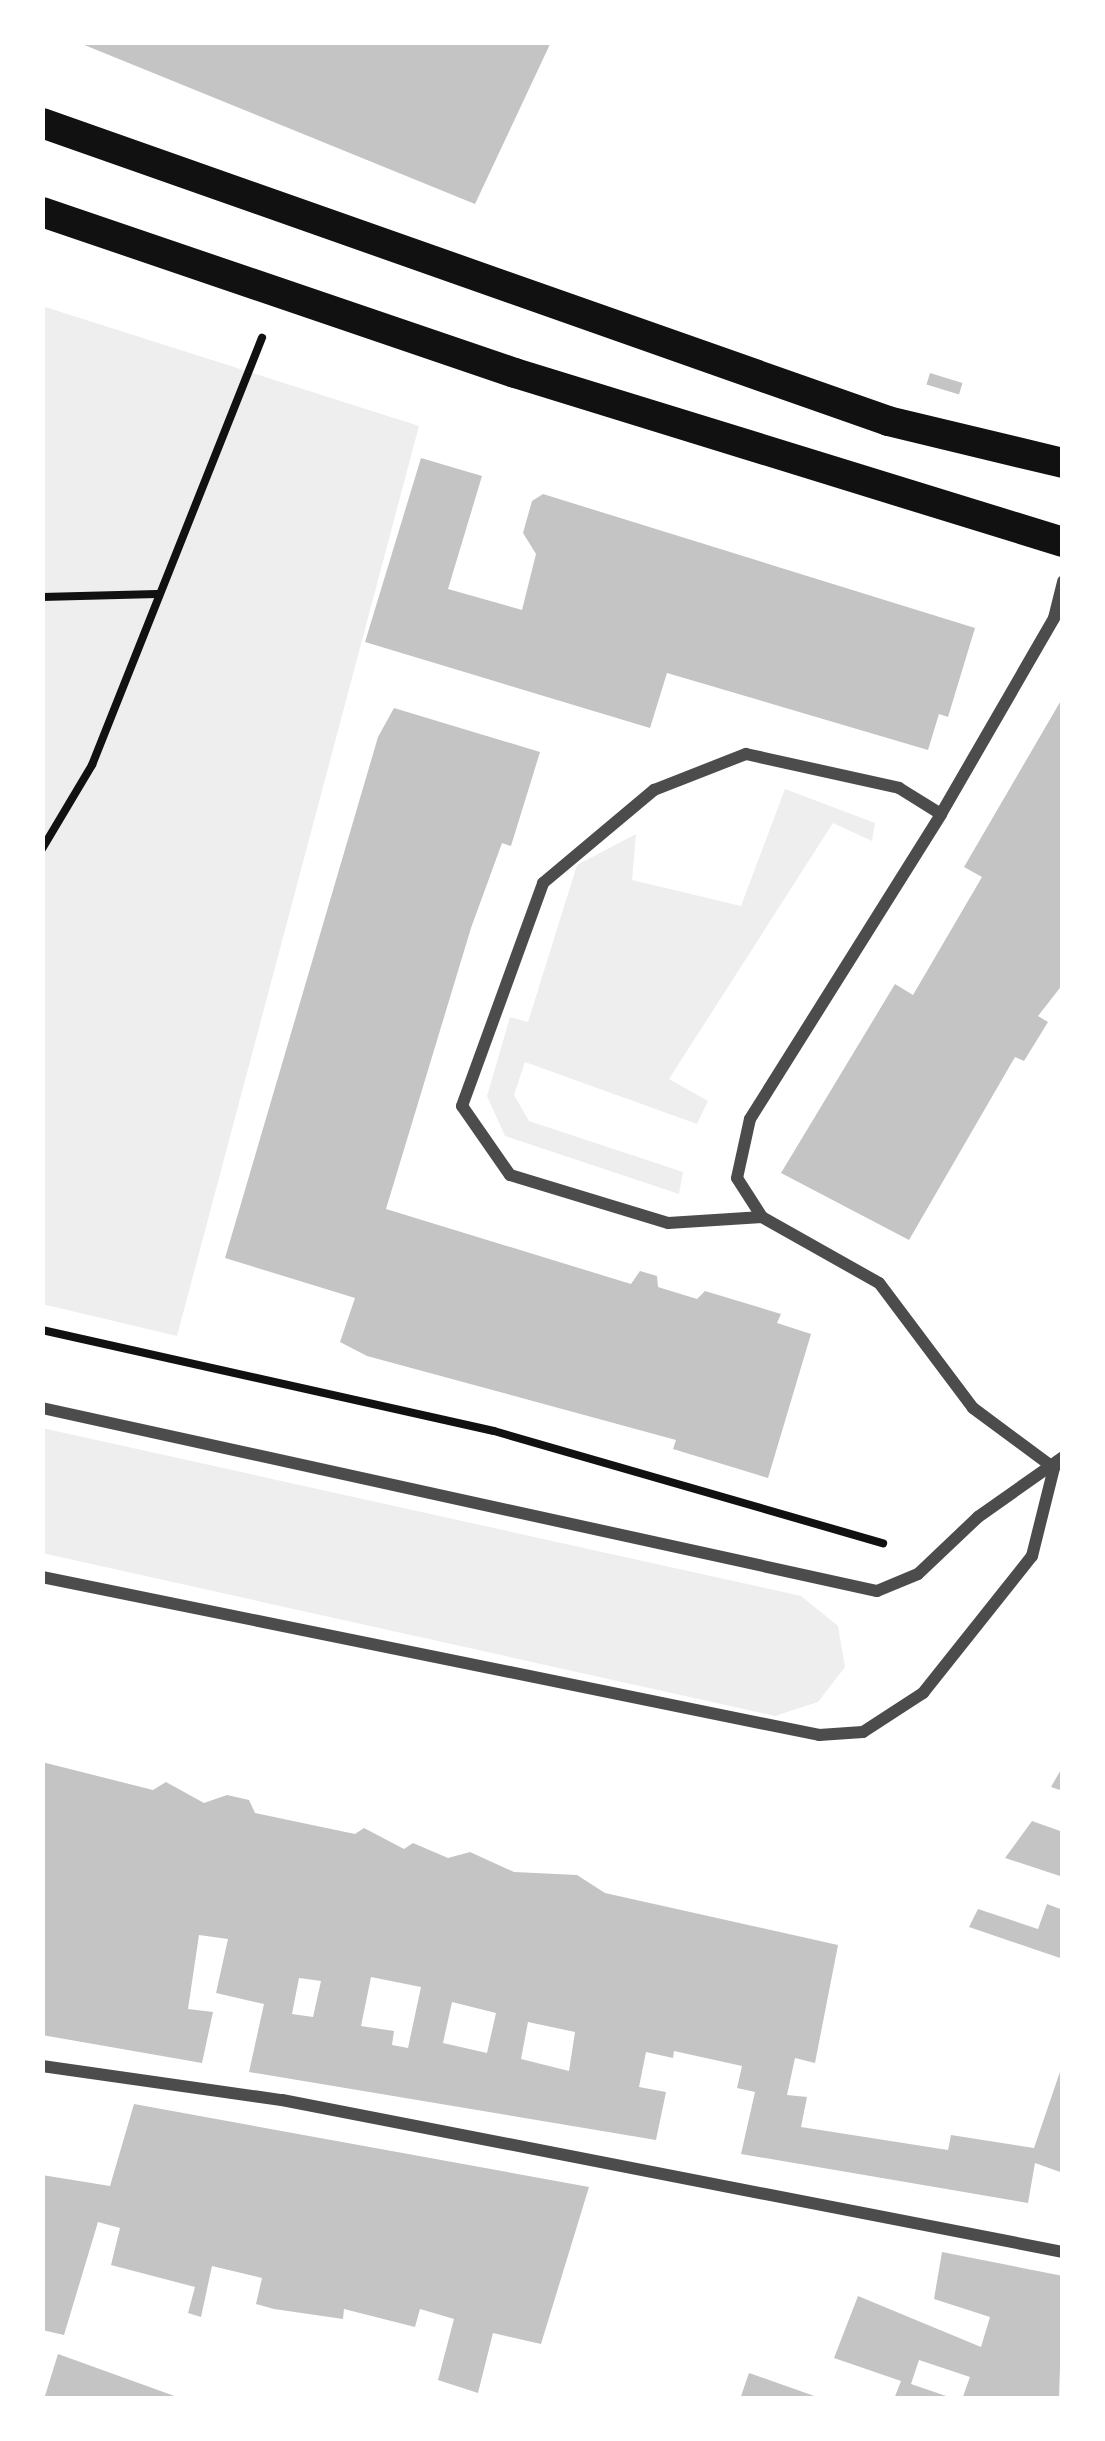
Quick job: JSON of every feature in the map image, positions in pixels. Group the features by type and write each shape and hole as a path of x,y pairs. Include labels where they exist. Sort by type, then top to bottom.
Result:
{"main road":[{"path":"42,123 888,421 1063,463"},
{"path":"42,212 515,373 1063,542"}],"street":[{"path":"1058,1463 973,1408 880,1283 761,1217 737,1178 750,1119 941,814 1054,618 1063,581"},
{"path":"761,1217 668,1223 510,1175 462,1106 543,883 654,790 746,754 899,788 941,814"},
{"path":"42,1408 878,1591 918,1574 978,1517 1058,1463"},
{"path":"42,1577 819,1735 863,1732 923,1693 1032,1556 1058,1463"},
{"path":"42,2066 282,2100 1063,2252"}],"path":[{"path":"42,849 92,764 280,292"},
{"path":"42,597 157,594"},
{"path":"42,1330 494,1431 837,1535 940,1552"}],"shaded area":[{"path":"42,306 419,426 177,1336 42,1304"},
{"path":"785,789 875,823 872,841 833,823 669,1079 708,1101 697,1124 525,1062 514,1095 529,1121 683,1172 679,1194 505,1136 487,1096 510,1017 528,1022 577,865 636,834 632,880 741,906"},
{"path":"42,1428 801,1596 838,1626 845,1667 818,1702 775,1716 42,1553"}],"building":[{"path":"77,42 551,42 475,204"},
{"path":"930,373 963,383 959,394 926,384"},
{"path":"421,458 482,476 448,589 522,610 536,554 523,533 532,501 543,494 975,628 948,717 939,714 928,750 667,673 650,728 365,642"},
{"path":"1063,697 1063,984 1038,1016 1048,1022 1024,1061 1015,1057 909,1240 781,1173 895,984 913,995 982,877 964,867"},
{"path":"394,708 540,752 511,846 502,843 471,928 386,1209 631,1284 640,1271 657,1276 658,1287 697,1299 705,1291 781,1314 777,1323 811,1334 768,1478 673,1449 676,1440 367,1356 340,1342 355,1298 225,1258 378,737"},
{"path":"42,1762 153,1790 166,1782 204,1803 227,1795 249,1800 255,1813 355,1834 364,1828 404,1849 413,1843 448,1858 470,1852 514,1872 577,1875 605,1893 838,1945 815,2063 795,2058 787,2095 807,2097 801,2127 948,2150 951,2135 1034,2148 1063,2063 1063,2173 1035,2163 1028,2203 741,2154 755,2092 737,2088 742,2066 674,2051 673,2058 646,2052 639,2087 666,2092 656,2140 249,2072 264,2004 216,1993 228,1939 199,1935 188,2009 213,2012 202,2063 42,2035","holes":["371,1977 421,1987 408,2048 392,2045 394,2031 361,2026","299,1978 321,1981 313,2017 292,2014","452,2002 496,2013 487,2053 443,2043","528,2022 575,2032 569,2071 521,2059"]},
{"path":"1063,1766 1063,1791 1051,1787"},
{"path":"1032,1821 1063,1832 1063,1877 1005,1858"},
{"path":"1047,1904 1063,1910 1063,1959 969,1927 978,1909 1038,1929"},
{"path":"134,2104 589,2187 541,2344 493,2333 478,2393 438,2380 454,2319 420,2309 415,2327 344,2309 343,2319 274,2309 256,2304 262,2278 212,2266 201,2317 188,2313 195,2287 111,2265 120,2228 98,2222 64,2335 42,2330 42,2175 110,2186"},
{"path":"942,2252 1063,2276 1059,2399 962,2399 970,2377 919,2360 911,2384 955,2399 894,2399 901,2381 834,2358 858,2296 981,2347 990,2317 934,2299"},
{"path":"58,2354 180,2398 180,2399 44,2399"},
{"path":"749,2373 820,2398 820,2399 740,2399"}]}
